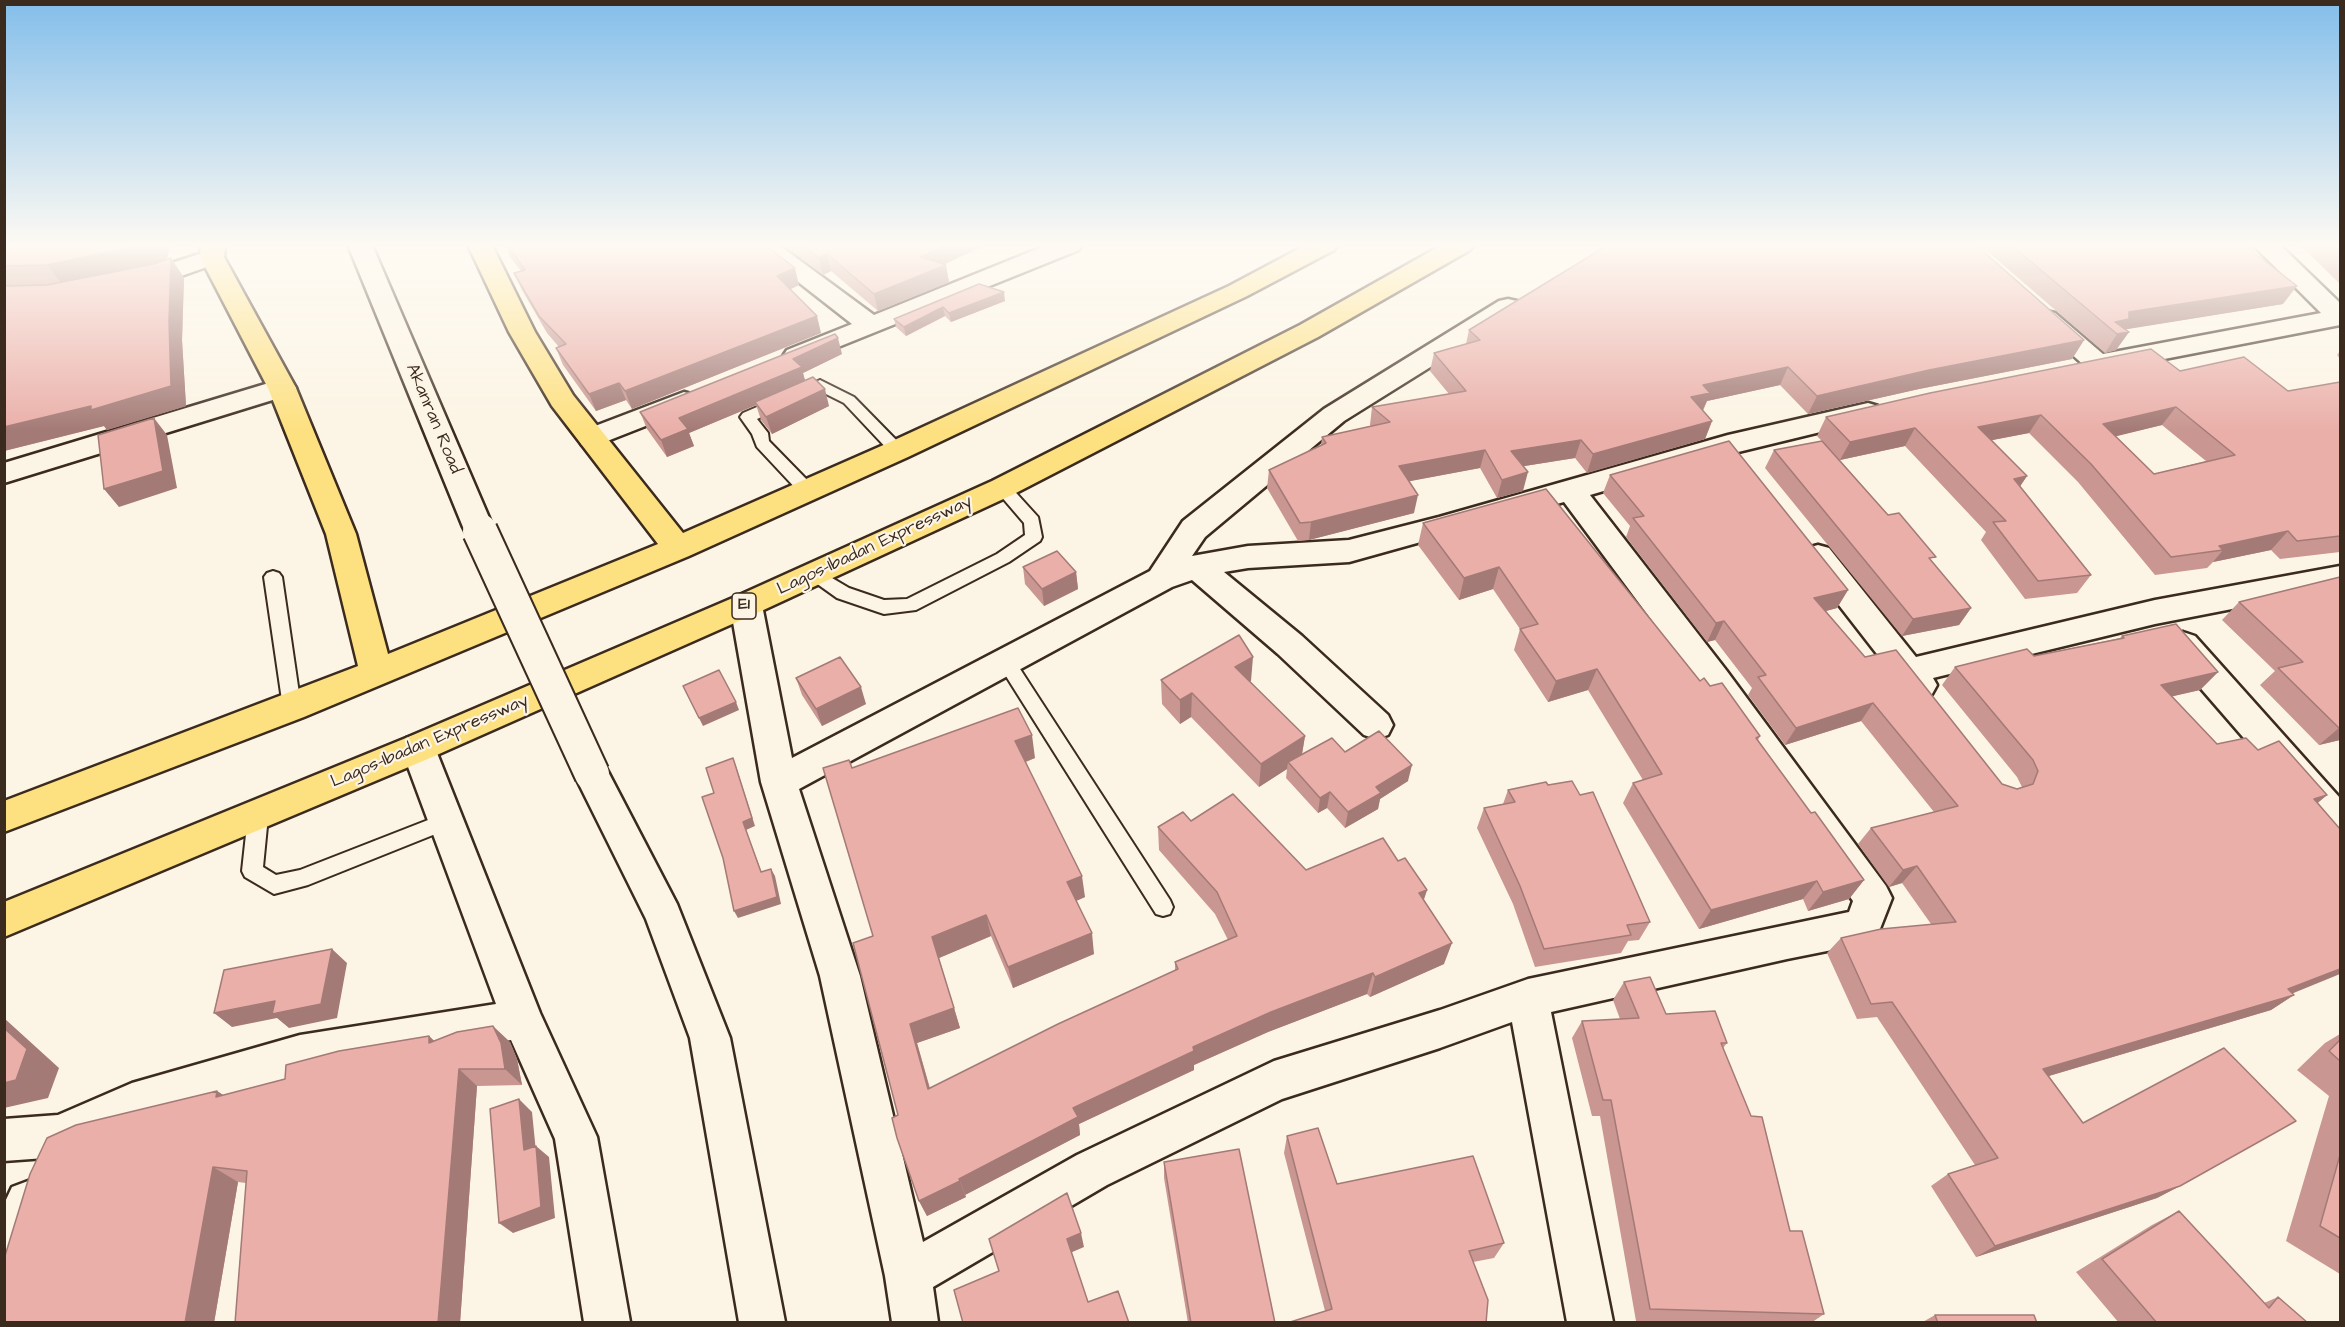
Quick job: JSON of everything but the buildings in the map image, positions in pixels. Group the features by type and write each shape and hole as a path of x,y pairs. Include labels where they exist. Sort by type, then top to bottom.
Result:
{"highway":[{"path":"241,307 282,388 341,534 376,673"},
{"path":"510,307 562,400 678,548"},
{"path":"4,818 292,707 678,548 806,489 898,450 1204,307"},
{"name":"Lagos-Ibadan Expressway","path":"4,920 418,748 815,574 1002,488 1353,307"}],"street":[{"name":"Akanran Road","path":"386,307 478,527 592,774 664,916 710,1038 762,1323"},
{"path":"846,307 871,325"},
{"path":"774,364 917,307"},
{"path":"1161,579 1194,529 1334,415 1509,307"},
{"path":"2032,307 2097,363"},
{"path":"2063,370 2340,317"},
{"path":"4,473 282,388"},
{"path":"592,438 710,390"},
{"path":"779,782 1161,579 1196,566 1248,557 1349,551 1439,528 1728,445 1896,405"},
{"path":"1728,445 1750,472"},
{"path":"908,1276 1092,1170 1274,1082 1528,998 1775,943 1862,927 1873,898 1714,679 1570,489"},
{"path":"1801,536 1938,708"},
{"path":"1196,566 1290,645 1376,725"},
{"path":"1910,671 2155,612 2340,577"},
{"path":"746,605 779,782 840,976 908,1276 915,1323"},
{"path":"2155,612 2340,823"},
{"path":"418,748 522,1019 576,1137 607,1323"},
{"path":"1528,998 1590,1323"},
{"path":"4,1140 59,1136 132,1104 300,1054 522,1019"},
{"path":"4,1269 7,1248 59,1136"}],"lane":[{"path":"806,489 762,443 760,433 748,417 820,385 849,400 898,450"},
{"path":"815,574 843,593 884,608 910,605 1003,558 1034,537 1032,521 1002,488"},
{"path":"273,577 292,707"},
{"path":"1005,660 1163,907"},
{"path":"258,816 252,871 274,885 301,879 446,821"}]}
